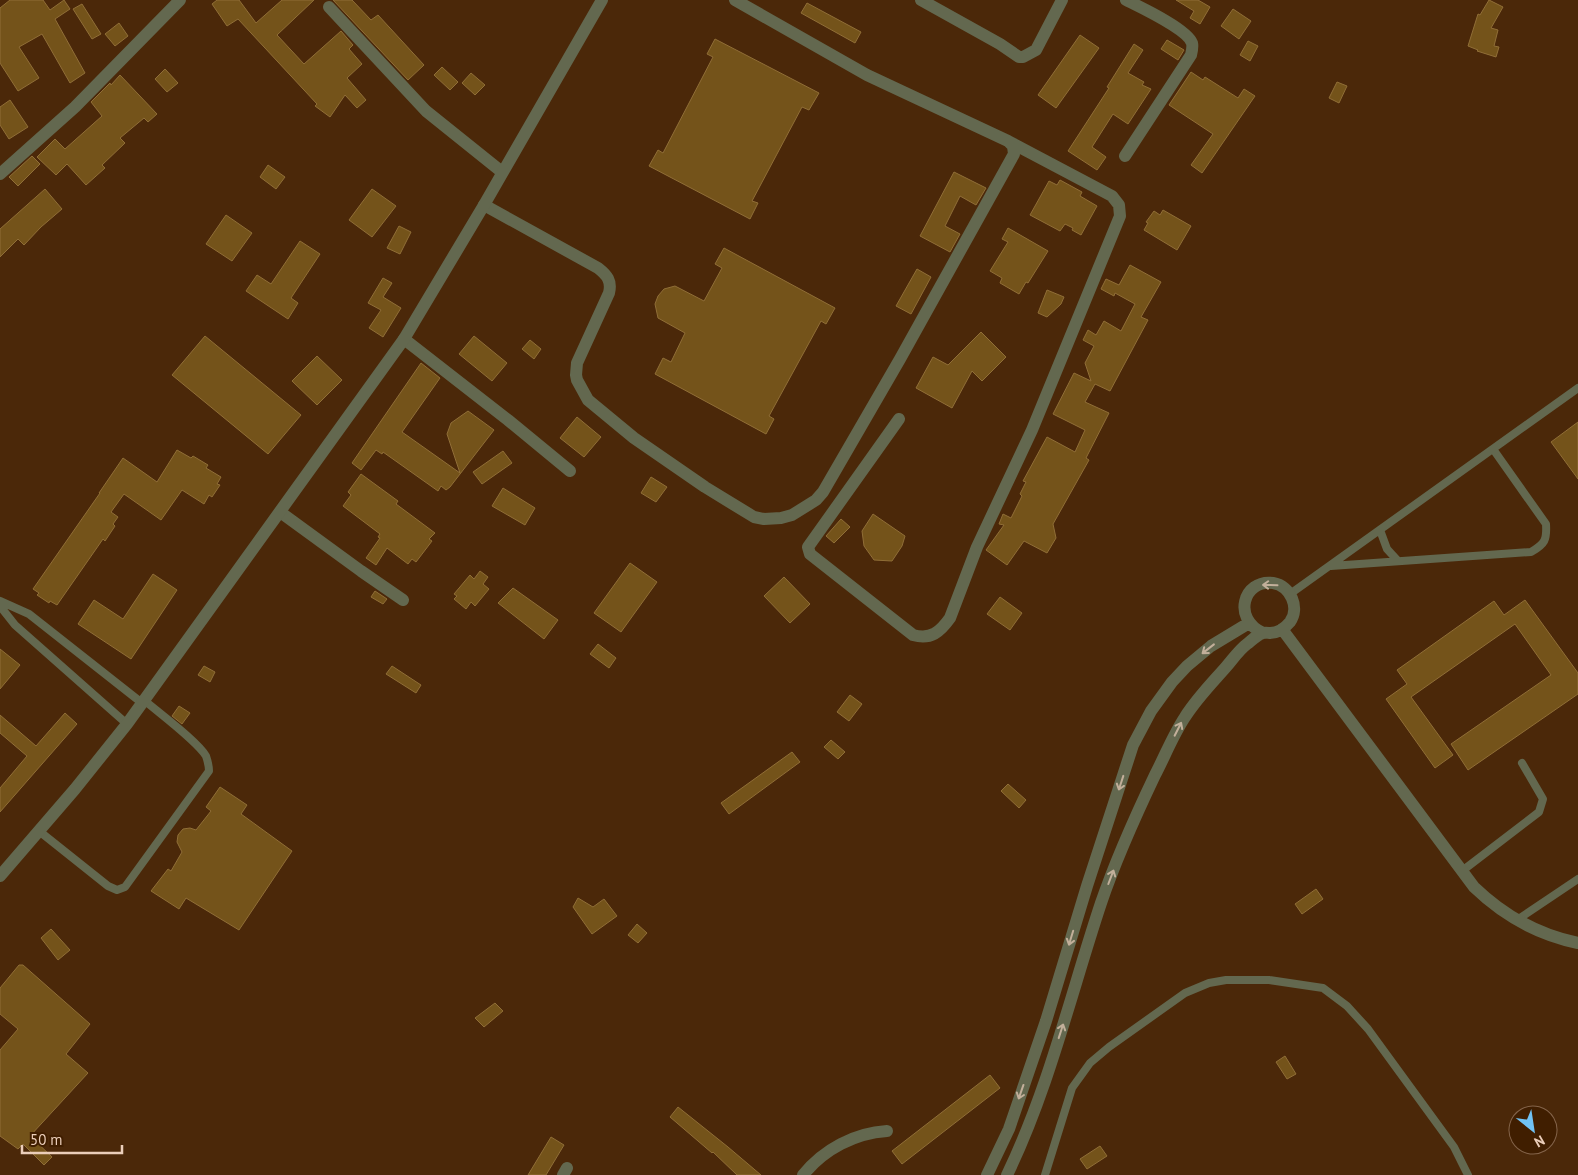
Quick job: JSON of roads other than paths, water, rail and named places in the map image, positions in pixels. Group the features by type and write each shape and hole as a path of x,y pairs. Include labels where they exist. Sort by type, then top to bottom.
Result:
{"street":[{"path":"0,174 74,107 180,0"},
{"path":"0,876 127,724 404,338 484,205 602,0"},
{"path":"735,0 866,75 1008,141 1112,196 1119,205 1120,216 1032,430 977,547 950,618 943,628 932,635 922,637 914,635 810,554 808,547 899,419"},
{"path":"921,0 1000,44 1019,57 1023,57 1036,50 1062,0"},
{"path":"1125,156 1191,55 1193,46 1192,42 1183,33 1126,0"},
{"path":"329,7 426,111 502,172"},
{"path":"484,205 598,268 607,275 611,286 610,293 577,363 577,380 588,400 634,438 704,488 754,517 764,519 780,518 792,515 806,507 823,492 905,351 1014,154 1012,146 1008,141"},
{"path":"404,338 570,471"},
{"path":"280,512 403,600"},
{"path":"1265,583 1274,583 1290,594 1294,605 1294,613 1291,621 1282,629 1271,633 1263,633 1249,623 1245,616 1244,607 1250,592 1257,586 1265,583"},
{"path":"987,1175 1009,1129 1046,1022 1084,895 1134,745 1152,711 1172,682 1187,666 1211,646 1249,623"},
{"path":"1282,629 1474,887 1488,900 1517,920 1559,939 1578,943"},
{"path":"1007,1175 1027,1130 1102,901 1132,823 1184,718 1198,698 1246,644 1263,633"},
{"path":"803,1175 822,1156 855,1137 870,1132 887,1131"}],"lane":[{"path":"1290,594 1578,388"},
{"path":"1329,566 1531,552 1542,546 1546,535 1546,524 1493,449"},
{"path":"1380,530 1388,549 1398,561"},
{"path":"0,601 29,614 143,701 188,738 204,754 209,763 209,771 125,887 117,890 108,886 39,831"},
{"path":"0,606 15,625 127,724"},
{"path":"1462,871 1539,812 1543,799 1522,763"},
{"path":"1517,920 1578,879"},
{"path":"1045,1175 1072,1088 1090,1063 1185,994 1209,983 1226,980 1244,980 1277,981 1323,988 1348,1006 1368,1029 1454,1147 1468,1175"}]}
